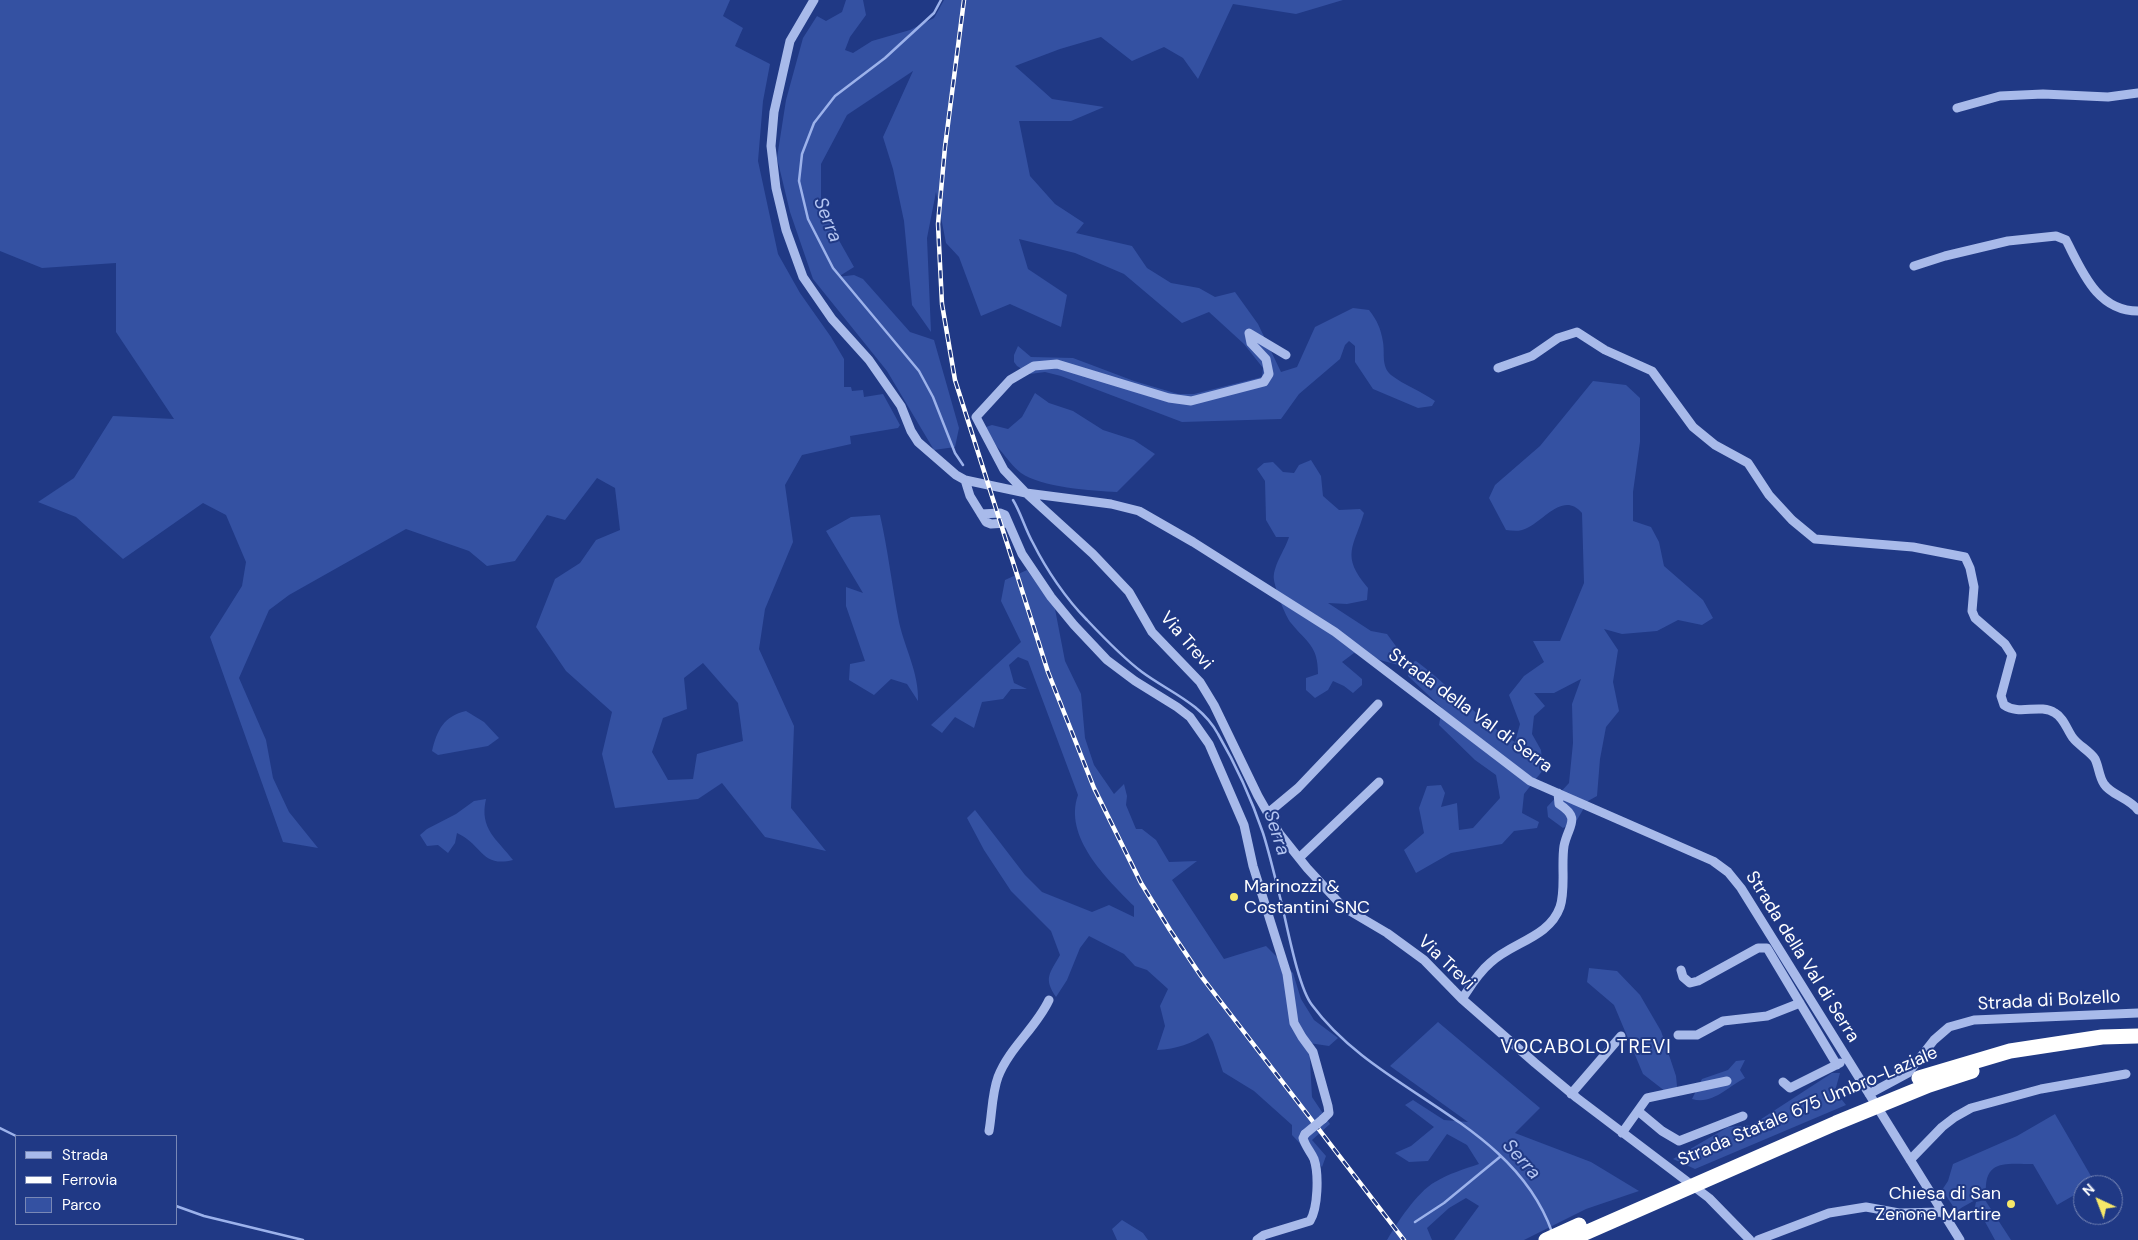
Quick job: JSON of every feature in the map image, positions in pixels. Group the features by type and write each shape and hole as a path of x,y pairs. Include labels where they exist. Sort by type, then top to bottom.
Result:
{"highway":[{"name":"Strada Statale 675 Umbro-Laziale","path":"1546,1240 1919,1078 2133,1038"},
{"name":"Strada Statale 675 Umbro-Laziale","path":"1569,1240 1836,1123 1971,1067"}],"street":[{"name":"Strada della Val di Serra","path":"814,0 790,40 774,112 771,146 776,188 786,230 803,277 832,319 874,367 901,406 911,431 918,442 956,475 965,480 1026,493 1111,504 1139,512 1193,542 1335,632 1530,781 1712,861 1728,872 1741,888 1960,1240"},
{"path":"1957,108 2000,96 2043,94 2108,96 2138,93"},
{"path":"1914,266 1945,256 2008,241 2056,236 2066,240 2093,290 2114,306 2138,311"},
{"path":"1498,368 1532,356 1558,338 1577,332 1605,350 1652,370 1694,426 1715,446 1748,463 1769,494 1792,520 1815,539 1913,547 1965,557 1970,568 1974,587 1972,611 1975,618 2005,644 2012,655 2001,696 2004,705 2010,709 2023,711 2046,708 2057,714 2082,749 2094,757 2104,785 2124,797 2138,810"},
{"path":"1026,493 1004,470 976,416 1010,380 1034,366 1057,364 1169,398 1191,401 1264,382 1269,374 1266,359 1251,343 1249,333 1286,355"},
{"path":"965,480 970,496 986,522 991,524 1008,523 1022,554 1051,597 1107,660 1190,717 1209,744 1244,825 1253,866 1287,974 1294,1023 1313,1052 1329,1113 1302,1138 1314,1158 1316,1208 1314,1215 1310,1221 1264,1235 1257,1240"},
{"name":"Via Trevi","path":"1026,493 1093,554 1130,592 1152,632 1200,682 1214,705 1230,741 1279,833 1342,907 1387,933 1424,960 1462,999 1572,1094 1709,1198 1750,1240"},
{"path":"1268,813 1298,788 1378,704"},
{"path":"1299,858 1379,782"},
{"path":"1462,999 1490,962 1546,929 1554,920 1561,906 1562,858 1573,819 1571,812 1560,804 1558,793"},
{"name":"Strada della Val di Serra","path":"1681,970 1683,977 1690,983 1698,981 1758,948 1767,948 1837,1064"},
{"path":"989,1131 998,1078 1006,1062 1050,1000"},
{"name":"Strada della Val di Serra","path":"1678,1035 1697,1035 1723,1021 1767,1016 1800,1003"},
{"name":"Strada di Bolzello","path":"1869,1094 1908,1073 1934,1040 1949,1027 1974,1020 2138,1014"},
{"path":"1572,1094 1621,1036"},
{"name":"Strada della Val di Serra","path":"1783,1082 1790,1088 1847,1059"},
{"path":"1910,1160 1942,1127 1955,1116 1971,1108 2041,1088 2126,1074"},
{"path":"1622,1132 1647,1098 1727,1081"},
{"path":"1638,1111 1662,1131 1679,1141 1743,1116"},
{"path":"1758,1240 1829,1213 1866,1207 1899,1212 1942,1212"}],"green space":[{"path":"0,0 730,0 723,16 743,28 735,46 770,64 763,101 758,161 778,254 800,293 844,359 844,387 851,387 852,391 863,390 864,397 883,394 900,425 898,428 850,436 851,444 802,455 785,485 793,542 765,609 759,649 794,726 791,808 826,851 765,837 722,783 698,799 615,808 602,754 612,712 566,671 536,627 555,579 580,563 596,540 620,530 615,488 597,478 565,520 547,515 515,561 487,566 469,551 406,529 289,595 269,610 239,678 266,740 273,778 289,812 318,848 283,842 210,637 242,586 246,562 226,515 203,503 123,559 76,517 38,502 74,478 113,416 174,419 116,332 116,263 42,268 0,251","holes":["703,663 738,703 743,741 697,754 693,779 668,780 652,752 663,718 687,709 684,678"]},
{"path":"846,0 863,0 866,15 850,37 845,50 853,53 872,41 910,30 934,18 944,0 1343,0 1296,14 1233,4 1198,79 1183,58 1164,47 1132,61 1101,37 1060,49 1015,66 1052,99 1104,107 1071,121 1019,121 1030,176 1055,204 1084,223 1076,233 1132,246 1147,268 1171,283 1199,288 1215,297 1235,292 1258,324 1281,372 1297,367 1315,327 1353,308 1369,310 1381,333 1386,368 1396,379 1435,401 1432,406 1418,408 1373,389 1355,362 1355,346 1349,341 1345,345 1340,359 1299,394 1281,419 1182,422 1061,376 1045,372 1030,374 1014,362 1014,355 1018,346 1031,357 1073,358 1134,381 1178,394 1194,394 1262,377 1263,368 1244,344 1209,312 1182,323 1124,274 1075,253 1019,239 1028,269 1067,295 1061,327 1010,304 981,316 959,257 946,243 936,192 927,238 931,332 912,305 904,221 893,169 883,137 913,71 847,115 821,164 821,203 832,228 854,267 838,277 854,275 863,279 910,332 934,340 959,428 955,447 934,450 887,371 813,279 790,212 777,158 786,100 803,38 817,16 826,21 842,12"},
{"path":"1593,381 1626,385 1640,398 1640,442 1633,492 1633,521 1651,527 1659,542 1664,566 1703,600 1713,618 1702,625 1678,620 1657,631 1622,634 1604,629 1618,650 1613,682 1619,711 1606,727 1600,759 1597,796 1588,801 1577,820 1563,828 1548,817 1547,807 1569,783 1573,743 1572,704 1581,679 1554,693 1534,693 1545,706 1534,716 1532,734 1541,750 1543,770 1524,794 1522,813 1539,822 1537,828 1514,831 1502,844 1451,853 1416,873 1404,850 1424,833 1419,808 1427,786 1441,785 1445,793 1441,807 1457,803 1459,830 1473,828 1500,798 1496,775 1475,760 1439,725 1442,708 1408,676 1407,664 1416,661 1489,724 1515,742 1520,724 1509,695 1524,676 1544,662 1533,641 1560,641 1584,583 1582,513 1575,507 1569,505 1562,506 1526,529 1518,531 1506,530 1489,498 1495,485 1540,446"},
{"path":"1035,393 1049,403 1073,411 1103,430 1134,440 1155,454 1117,492 1053,485 1030,478 1015,468 992,440 986,427 992,425 1008,429 1022,417"},
{"path":"1311,460 1321,476 1323,496 1339,510 1360,509 1364,513 1353,543 1352,559 1359,577 1368,588 1367,600 1347,604 1328,603 1371,631 1387,634 1398,649 1402,666 1354,653 1342,662 1362,679 1362,685 1353,693 1333,681 1328,690 1315,698 1306,690 1306,678 1318,674 1314,650 1289,619 1274,580 1277,564 1289,537 1276,537 1266,520 1265,481 1257,469 1264,463 1273,462 1283,472 1294,473 1299,465"},
{"path":"880,515 899,622 914,671 918,701 907,684 891,679 874,695 849,680 850,664 865,661 846,606 846,587 863,593 826,531 851,517"},
{"path":"1027,570 1055,609 1065,661 1081,694 1085,738 1094,765 1114,794 1124,784 1127,796 1126,805 1136,829 1142,829 1156,840 1169,862 1197,861 1172,880 1224,959 1266,946 1293,973 1301,999 1314,1020 1338,1038 1329,1046 1309,1043 1312,1097 1330,1124 1312,1140 1326,1156 1322,1167 1292,1135 1292,1125 1254,1091 1223,1072 1208,1033 1184,1045 1157,1050 1165,1026 1160,1006 1168,989 1147,970 1135,966 1124,954 1089,936 1080,948 1067,980 1056,997 1050,985 1049,976 1060,955 1051,931 1011,891 984,850 967,818 975,810 1025,875 1042,892 1092,912 1109,905 1134,917 1134,906 1100,870 1082,841 1075,811 1078,795 1028,661 1018,657 1009,665 1014,683 1027,689 1011,689 1003,699 982,702 974,728 955,717 942,733 931,725 1021,642 1001,601 1005,580"},
{"path":"466,711 484,722 499,738 488,746 438,755 432,751 439,730 447,720 458,713"},
{"path":"486,799 484,809 487,826 513,860 494,861 482,854 472,843 457,833 455,843 448,853 438,845 427,846 420,835 427,829 456,814 474,801"},
{"path":"1589,968 1617,971 1640,995 1661,1031 1676,1076 1678,1096 1670,1095 1643,1074 1614,1005 1587,982"},
{"path":"1438,1022 1540,1108 1515,1133 1591,1162 1639,1191 1586,1209 1524,1240 1454,1240 1479,1206 1466,1198 1449,1208 1427,1228 1432,1240 1387,1240 1408,1208 1428,1187 1456,1172 1479,1164 1467,1145 1447,1134 1428,1161 1409,1162 1395,1153 1411,1146 1434,1127 1405,1105 1413,1100 1444,1120 1468,1122 1390,1066"},
{"path":"1745,1060 1740,1070 1745,1078 1707,1100 1692,1099 1702,1079 1728,1070 1736,1061"},
{"path":"1832,1073 1840,1073 1835,1091 1846,1105 1695,1169 1673,1159 1728,1127 1752,1125"},
{"path":"2055,1114 2090,1175 2073,1175 2073,1196 2057,1205 2033,1164 2005,1164 1993,1169 1989,1175 1986,1183 1986,1194 1957,1212 1942,1190 1948,1181 1953,1164 2017,1136"},
{"path":"1985,1200 2011,1240 1995,1240 1978,1209 1974,1211 1976,1202"},
{"path":"1122,1220 1143,1233 1148,1240 1117,1240 1112,1229"}],"waterway":[{"name":"Serra","path":"941,0 934,13 885,58 835,96 814,123 802,154 799,181 808,219 833,268 919,371 933,397 955,453 963,465"},
{"name":"Serra","path":"1013,500 1030,538 1044,563 1079,612 1113,647 1135,666 1194,706 1211,723 1218,734 1243,782 1263,833 1298,971 1302,985 1312,1005 1340,1036 1372,1063 1442,1110 1476,1135 1507,1162 1533,1194 1552,1232"},
{"path":"0,1128 15,1136"},
{"path":"1415,1222 1444,1203 1501,1156"},
{"path":"178,1207 204,1216 303,1240"}],"railway":[{"path":"964,0 945,147 938,224 942,304 955,380 1048,672 1094,788 1141,883 1170,930 1201,976 1404,1240"}],"place":[{"name":"Marinozzi & Costantini SNC","path":"1234,897"},
{"name":"Chiesa di San Zenone Martire","path":"2011,1204"}],"district":[{"name":"VOCABOLO TREVI","path":"1586,1048"}]}
